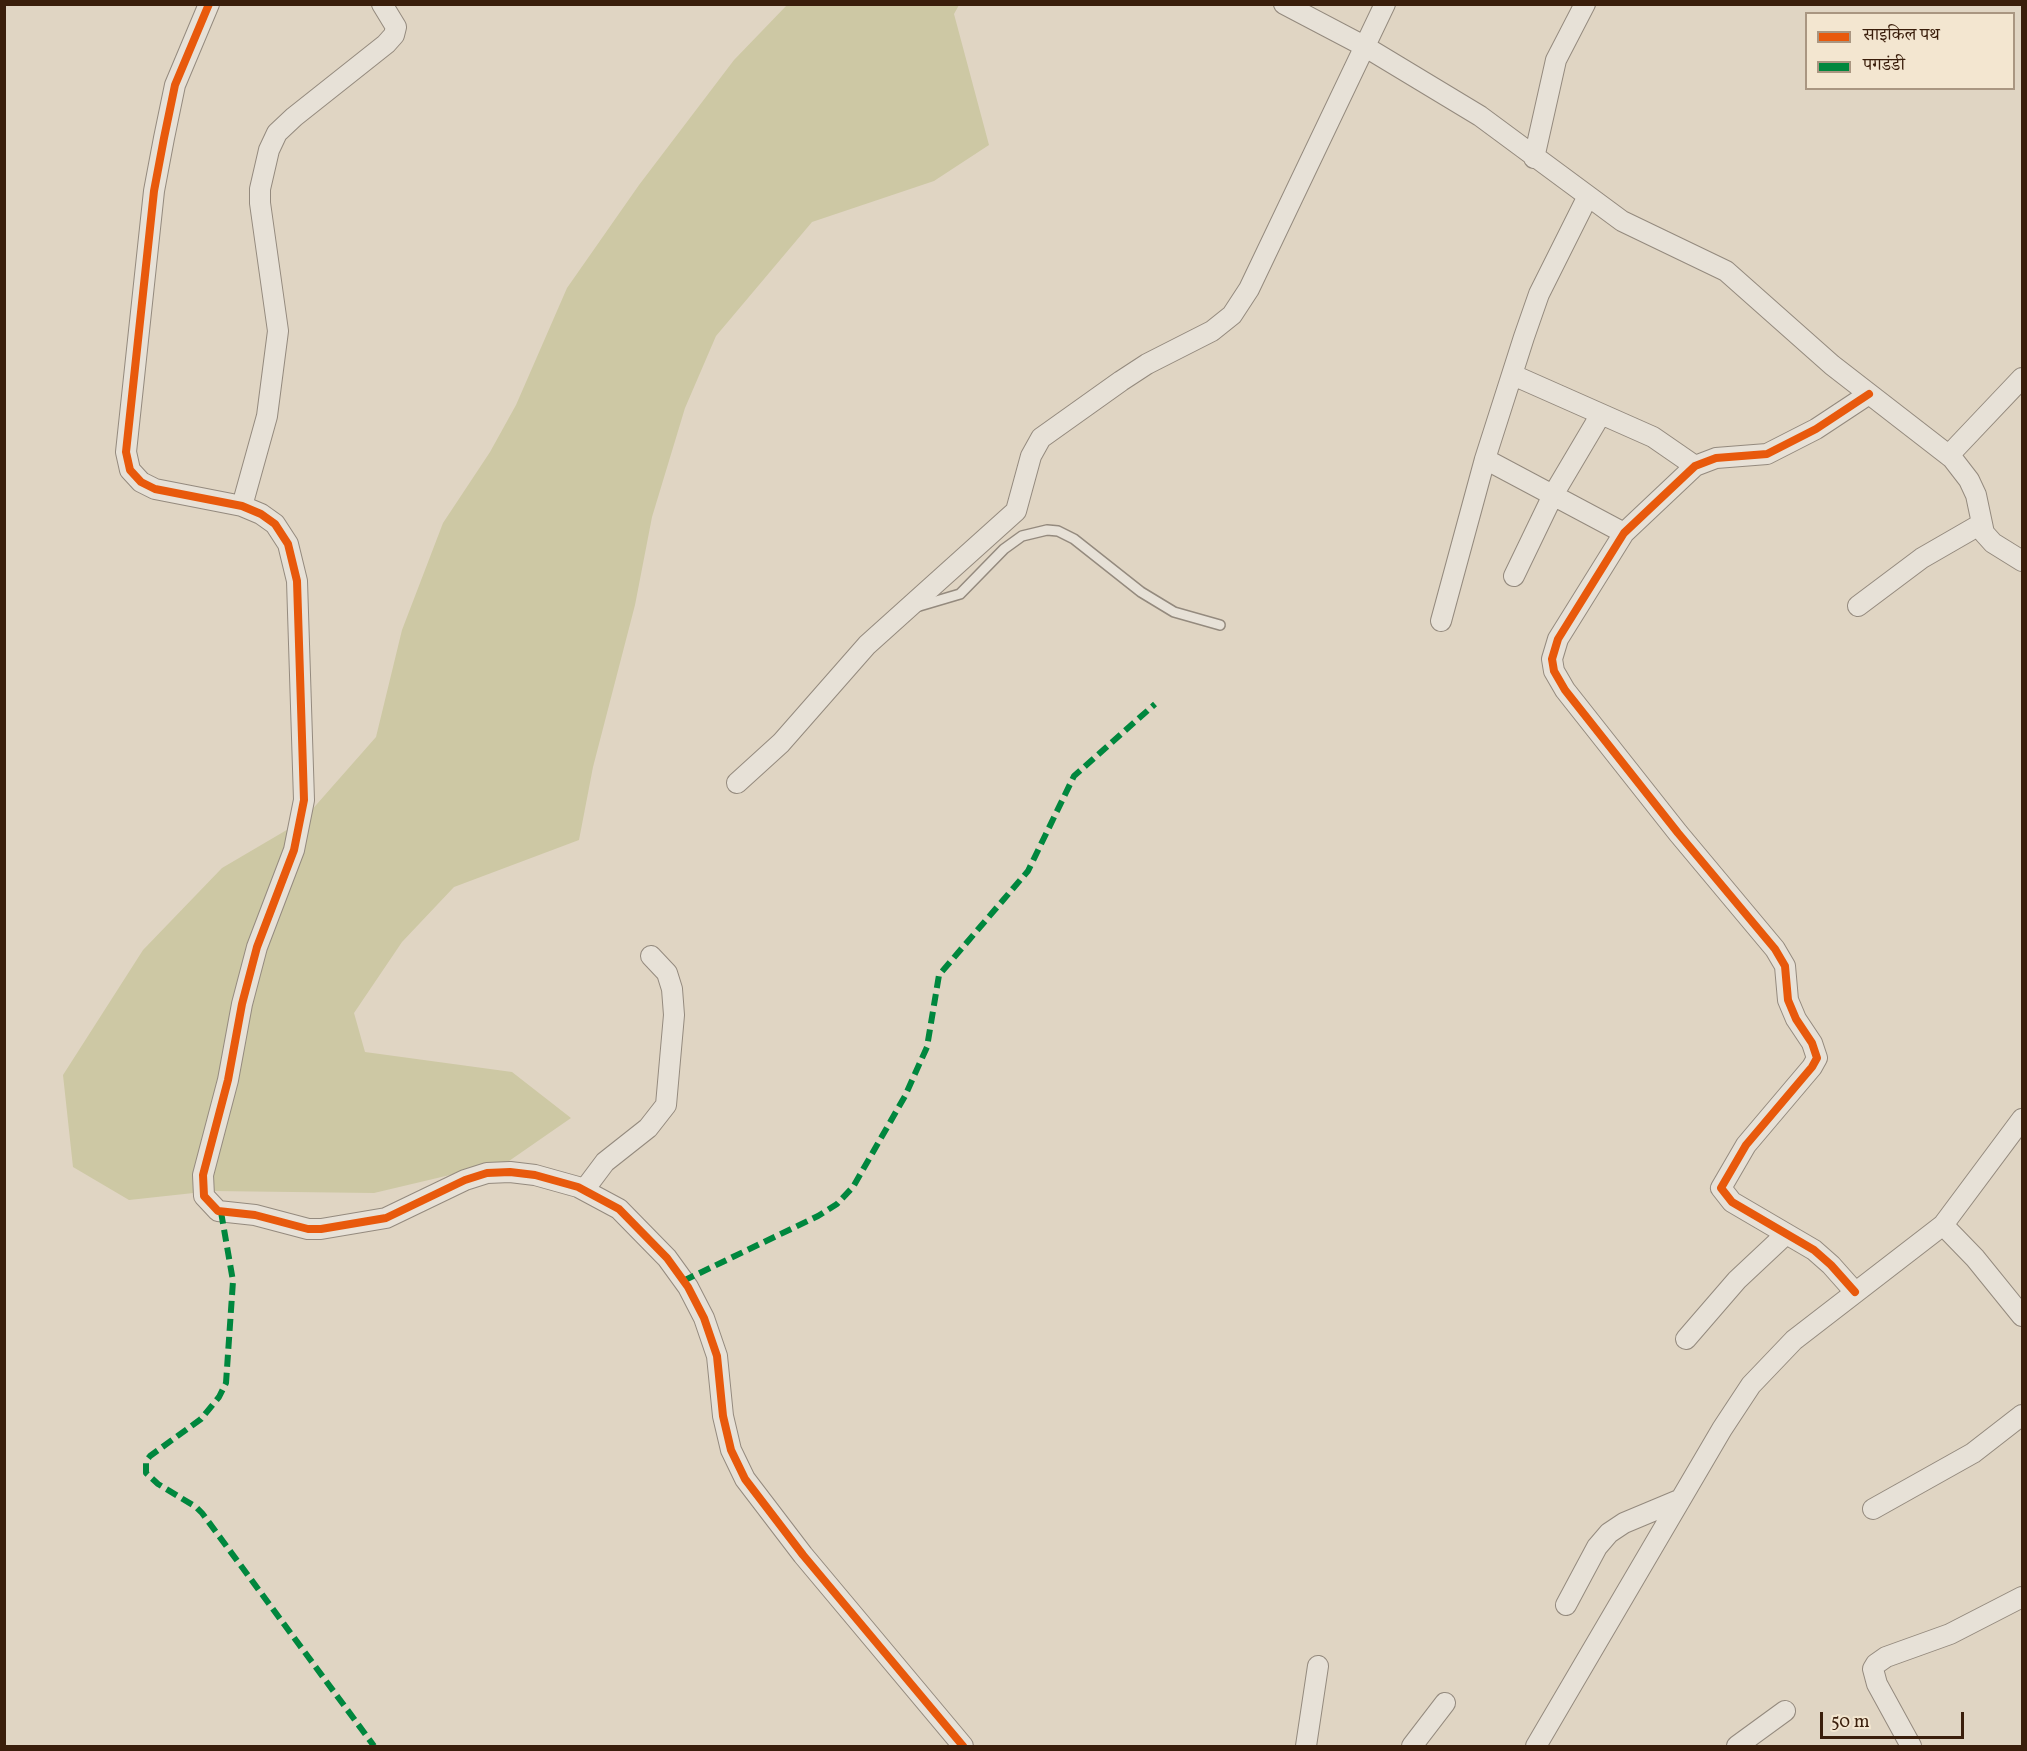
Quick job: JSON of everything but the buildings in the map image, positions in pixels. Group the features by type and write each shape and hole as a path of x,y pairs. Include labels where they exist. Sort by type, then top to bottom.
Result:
{"street":[{"path":"209,4 175,85 154,191 126,452 130,470 141,482 155,489 242,506 261,514 275,524 288,544 297,581 304,800 294,850 257,947 245,993 228,1080 203,1174 204,1196 218,1211 255,1215 308,1229 368,1223 386,1218 465,1180 487,1173 535,1175 584,1190 619,1209 667,1258 688,1287 717,1356 723,1416 731,1450 744,1479 802,1555 963,1746"},
{"path":"242,506 267,416 278,331 260,203 260,189 269,150 278,133 294,117 386,44 394,35 396,27 381,4"},
{"path":"1284,4 1364,46 1480,116 1587,198 1622,221 1725,271 1832,365 1949,455 1969,480 1976,495 1984,533 1993,543 2022,561"},
{"path":"737,783 781,743 867,645 1016,511 1031,456 1041,438 1138,370 1212,331 1232,315 1254,278 1385,4"},
{"path":"1534,158 1556,60 1585,4"},
{"path":"1441,621 1485,459 1539,294 1587,198"},
{"path":"1513,375 1653,437 1695,466"},
{"path":"1949,455 2022,378"},
{"path":"1855,1292 1814,1250 1732,1202 1721,1188 1746,1145 1812,1067 1817,1058 1812,1043 1796,1019 1788,1000 1785,966 1775,949 1678,833 1565,690 1554,671 1552,659 1558,639 1624,533 1695,466 1716,458 1767,454 1816,429 1869,394"},
{"path":"1514,576 1553,495 1601,414"},
{"path":"1485,459 1624,533"},
{"path":"1858,606 1922,558 1981,524"},
{"path":"584,1190 605,1162 648,1128 666,1105 674,1016 672,989 668,973 651,956"},
{"path":"1536,1746 1679,1500 1751,1385 1794,1340 1943,1226 2022,1120"},
{"path":"1943,1226 1982,1267 2022,1316"},
{"path":"1686,1339 1737,1280 1785,1235"},
{"path":"1873,1509 1973,1453 2022,1415"},
{"path":"1566,1605 1597,1547 1610,1533 1624,1523 1679,1500"},
{"path":"1911,1746 1877,1684 1873,1670 1876,1664 1886,1657 1950,1634 2022,1598"},
{"path":"1306,1746 1318,1666"},
{"path":"1412,1746 1445,1703"},
{"path":"1737,1746 1785,1711"}],"lane":[{"path":"908,609 960,594 1004,549 1022,536 1047,530 1058,531 1074,539 1141,592 1174,612 1220,625"}],"shaded area":[{"path":"787,5 959,5 954,14 989,145 934,181 812,222 716,336 685,408 652,517 635,605 593,767 579,840 454,887 402,942 354,1013 365,1052 512,1072 571,1118 509,1161 374,1193 212,1191 129,1200 73,1167 63,1075 143,950 222,868 302,821 376,737 402,630 443,523 490,452 516,405 567,288 639,185 734,60"}],"marked path":[{"path":"683,1281 818,1216 837,1204 853,1187 905,1096 927,1047 939,975 1028,871 1074,776 1155,704"},
{"path":"221,1212 233,1281 226,1383 219,1397 201,1419 150,1456 146,1461 146,1473 158,1484 202,1513 374,1746"}],"cycle path":[{"path":"209,4 175,85 154,191 126,452 130,470 141,482 155,489 242,506 261,514 275,524 288,544 297,581 304,800 294,850 257,947 242,1004 228,1080 203,1175 204,1196 218,1211 255,1215 308,1229 321,1229 386,1218 465,1180 487,1173 510,1172 535,1175 578,1187 619,1209 667,1258 688,1287 704,1318 717,1356 723,1416 731,1450 745,1479 803,1555 963,1746"},
{"path":"1855,1292 1814,1250 1732,1202 1721,1188 1746,1145 1812,1067 1817,1058 1812,1043 1796,1019 1788,1000 1785,966 1775,949 1678,833 1565,690 1554,671 1552,659 1558,639 1624,533 1695,466 1716,458 1767,454 1816,429 1869,394"}]}
